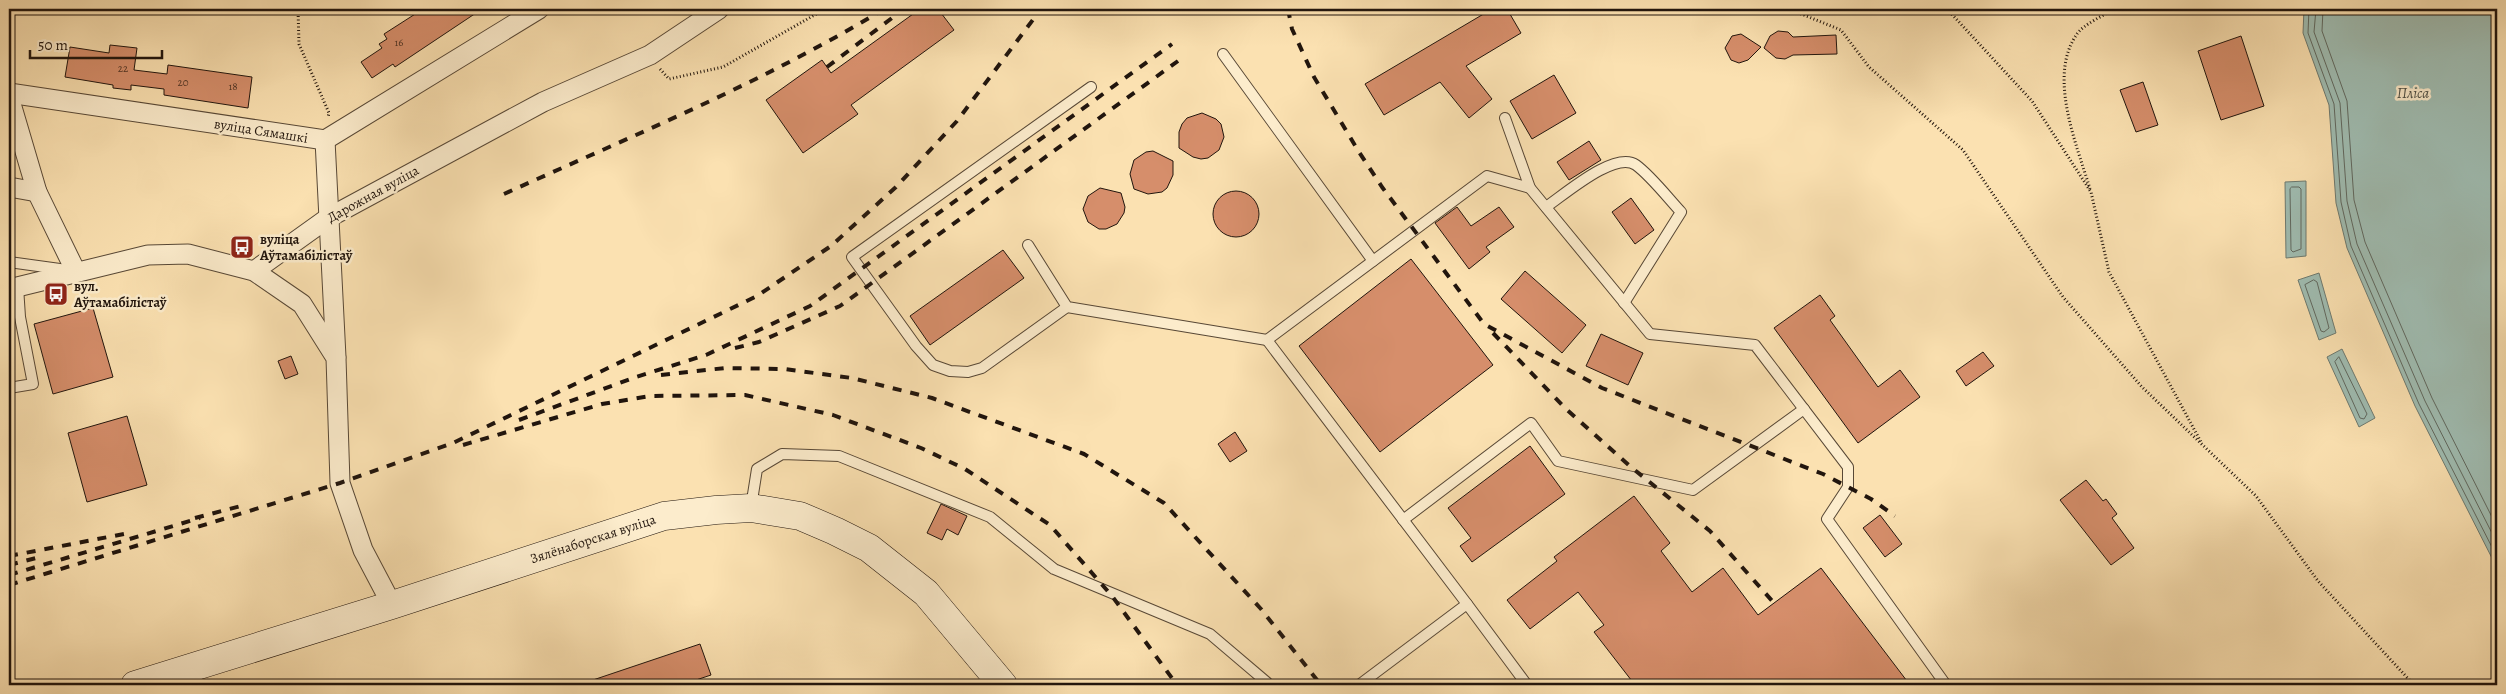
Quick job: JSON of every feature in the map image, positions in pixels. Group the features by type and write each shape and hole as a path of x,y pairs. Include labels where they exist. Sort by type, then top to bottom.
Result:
{"main road":[{"name":"Зялёнаборская вуліца","path":"135,685 392,606 664,516 751,508 800,516 836,531 869,548 898,569 926,594 1003,685"}],"street":[{"name":"вуліца Сямашкі","path":"9,93 325,140 539,9"},
{"name":"Дарожная вуліца","path":"254,271 328,218 543,102 650,55 719,9"},
{"path":"9,97 38,192 76,272"},
{"path":"325,140 340,483 363,550 392,606"},
{"path":"9,188 38,192"},
{"path":"13,288 148,255 188,254 254,271 302,304 336,358"}],"lane":[{"path":"1224,54 1373,261"},
{"path":"1091,86 852,258 916,346 933,365 950,371 968,372 982,368 1067,307 1267,340 1527,685"},
{"path":"1505,118 1530,188 1650,334 1755,345 1848,467 1848,487 1827,519 1946,685"},
{"path":"1546,207 1611,164 1624,161 1635,164 1682,212 1624,303"},
{"path":"1267,340 1487,176 1530,188"},
{"path":"1028,245 1067,307"},
{"path":"9,262 76,272"},
{"path":"9,388 33,384 13,288"},
{"path":"1403,520 1531,423 1558,461 1693,490 1804,409"},
{"path":"751,508 757,469 782,454 839,456 990,517 1054,569 1210,634 1270,685"},
{"path":"1359,685 1466,604"}],"path":[{"path":"298,9 299,44 329,113 325,140"},
{"path":"650,55 668,79 724,66 825,9"},
{"path":"1775,9 1794,11 1841,30 1870,67 1963,150 2063,297 2142,387 2256,496 2318,581 2414,685"},
{"path":"1794,11 1804,9"},
{"path":"1947,9 2032,101 2091,192"},
{"path":"2114,9 2078,33 2067,51 2062,84 2069,116 2091,192 2109,272 2202,445"}],"water":[{"name":"Пліса","path":"2304,9 2497,9 2497,568 2415,406 2347,248 2336,203 2329,105 2303,33"},
{"path":"2306,181 2306,256 2286,258 2285,182"},
{"path":"2319,273 2336,333 2319,340 2298,280"},
{"path":"2342,349 2375,418 2359,427 2327,357"}],"building":[{"path":"423,9 482,9 395,67 393,64 372,78 361,62 382,48 379,44 387,39 384,34"},
{"path":"920,9 938,9 954,30 851,105 858,114 803,153 766,100 822,60 831,73"},
{"path":"1492,9 1507,9 1521,33 1466,66 1492,99 1469,118 1440,82 1384,115 1365,84"},
{"path":"1778,31 1788,32 1793,37 1836,35 1837,54 1793,55 1785,59 1776,58 1764,48 1770,36"},
{"path":"1741,34 1761,47 1748,60 1739,63 1731,60 1725,48 1732,36"},
{"path":"2241,36 2264,106 2221,120 2198,51"},
{"path":"110,45 137,48 134,70 167,74 168,65 252,77 248,108 164,95 164,89 131,85 131,90 113,88 113,85 65,77 70,47 109,53"},
{"path":"1554,75 1576,113 1532,139 1510,101"},
{"path":"2143,82 2158,125 2136,132 2120,90"},
{"path":"1202,113 1216,119 1221,124 1224,137 1219,150 1208,158 1201,159 1193,157 1179,148 1179,132 1187,118"},
{"path":"1589,141 1601,160 1569,180 1557,162"},
{"path":"1153,151 1173,161 1173,175 1167,188 1162,192 1148,194 1134,189 1130,174 1134,160 1146,152"},
{"path":"1100,188 1121,193 1125,207 1124,213 1117,224 1106,229 1099,229 1088,222 1083,209 1088,196"},
{"path":"1232,191 1240,191 1249,195 1255,201 1259,214 1255,227 1249,233 1240,237 1232,237 1223,233 1217,227 1213,218 1213,210 1217,201 1223,195"},
{"path":"1631,198 1654,230 1635,244 1612,212"},
{"path":"1457,207 1471,226 1499,207 1514,227 1486,247 1490,252 1469,269 1435,223"},
{"path":"1003,250 1024,278 930,345 910,316"},
{"path":"1411,259 1493,365 1380,452 1299,346"},
{"path":"1525,271 1586,325 1562,353 1501,299"},
{"path":"1820,295 1835,316 1830,320 1878,387 1900,370 1920,397 1858,443 1774,328"},
{"path":"93,308 113,377 53,394 34,324"},
{"path":"1601,334 1643,353 1628,385 1586,366"},
{"path":"1983,352 1994,366 1966,386 1956,371"},
{"path":"291,356 298,374 285,379 278,361"},
{"path":"127,416 147,485 87,502 68,433"},
{"path":"1235,432 1247,451 1230,462 1218,444"},
{"path":"1530,446 1565,494 1472,562 1460,546 1471,538 1448,508"},
{"path":"2086,480 2103,501 2106,499 2117,514 2112,518 2134,548 2111,565 2060,500"},
{"path":"1634,496 1670,543 1661,551 1692,592 1723,568 1758,615 1821,568 1910,685 1635,685 1594,632 1604,625 1578,592 1530,629 1507,600 1557,561 1554,557"},
{"path":"941,504 967,516 958,535 947,529 942,540 927,533"},
{"path":"1880,515 1902,544 1885,557 1863,528"},
{"path":"700,644 711,675 681,685 584,685 584,683"}],"railway":[{"path":"504,194 745,84 792,61 884,9"},
{"path":"827,67 904,9"},
{"path":"9,585 340,483 453,443 757,296 831,246 896,187 957,121 1041,9"},
{"path":"1288,9 1292,29 1314,77 1359,152 1382,187 1484,324 1602,388 1823,474 1871,499 1895,516"},
{"path":"519,420 636,377 706,355 810,306 1172,44"},
{"path":"735,348 759,342 840,306 1178,61"},
{"path":"1493,333 1565,408 1631,467 1710,531 1774,603"},
{"path":"661,375 725,368 784,369 852,378 932,398 1084,454 1164,503 1261,609 1321,685"},
{"path":"463,445 602,404 650,396 745,395 833,415 921,448 965,469 1050,525 1112,596 1177,685"},
{"path":"195,518 241,506"},
{"path":"9,575 200,518"},
{"path":"9,556 124,534"},
{"path":"9,565 40,557"}],"place":[{"name":"вуліца Аўтамабілістаў","path":"242,247"},
{"name":"вул. Аўтамабілістаў","path":"56,294"}]}
